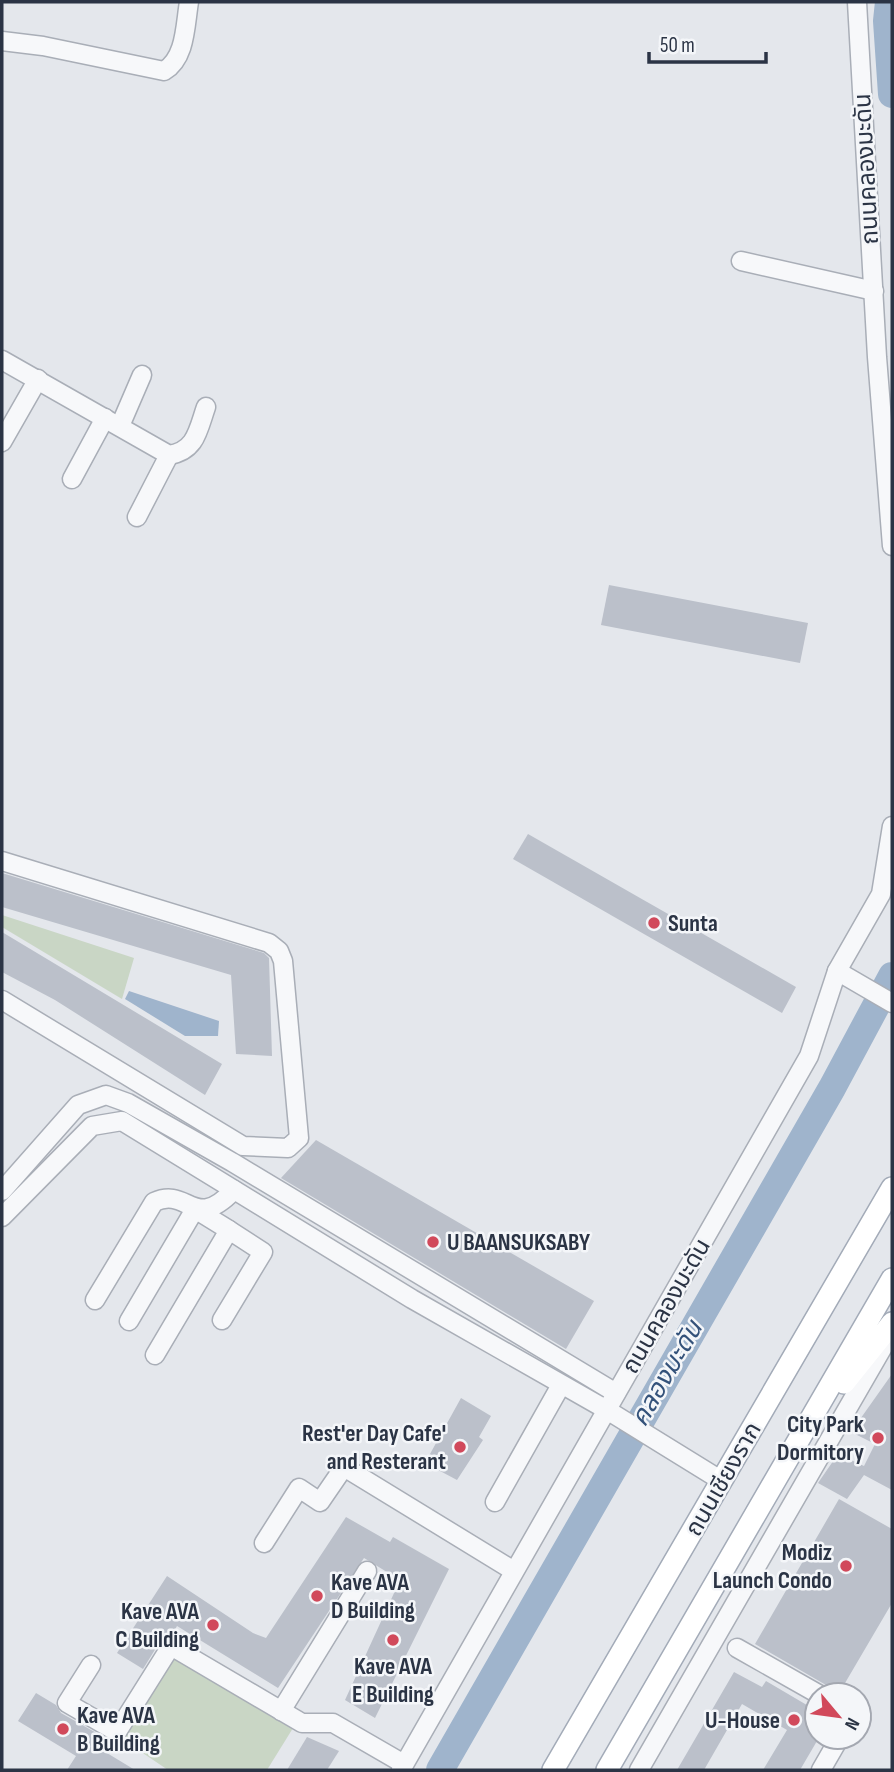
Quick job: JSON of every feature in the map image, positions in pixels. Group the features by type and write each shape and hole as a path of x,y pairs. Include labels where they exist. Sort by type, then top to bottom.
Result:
{"main road":[{"name":"ถนนเชียงราก","path":"553,1770 892,1188"},
{"name":"ถนนเชียงราก","path":"607,1770 892,1279"},
{"path":"790,1454 892,1323"}],"street":[{"path":"2,41 43,46 164,71 174,65 180,54 188,2"},
{"name":"ถนนคลองมะดัน","path":"856,2 892,545"},
{"path":"741,261 874,291"},
{"path":"2,360 169,456 182,453 193,445 206,407"},
{"path":"72,479 142,376"},
{"path":"2,442 38,379"},
{"path":"137,517 169,456"},
{"name":"ถนนคลองมะดัน","path":"403,1767 514,1571 611,1413 616,1393 809,1056 841,974 886,908 881,894 892,826"},
{"path":"2,861 269,943 279,951 283,961 299,1138 288,1149 243,1146 2,999"},
{"path":"841,974 892,1003"},
{"path":"7,1212 2,1189 78,1105 106,1095 128,1102 232,1162 616,1393"},
{"path":"122,1121 128,1102"},
{"path":"78,1105 92,1126"},
{"path":"7,1212 92,1126 122,1121 412,1299 611,1413 722,1481"},
{"path":"195,1209 214,1208 227,1185 232,1162 243,1146"},
{"path":"94,1300 154,1202 171,1198 195,1209 263,1252 222,1320"},
{"path":"129,1321 195,1209"},
{"path":"155,1355 229,1230"},
{"path":"639,1770 892,1330"},
{"path":"495,1502 561,1385"},
{"path":"264,1543 299,1488 320,1502 344,1467 514,1571"},
{"path":"281,1711 367,1571"},
{"path":"91,1665 67,1703 117,1732 171,1646 307,1725 334,1723 403,1767"},
{"path":"737,1648 803,1685"},
{"path":"821,1770 832,1751"}],"green space":[{"path":"2,915 134,958 122,999 2,927"},
{"path":"176,1644 298,1720 267,1770 168,1770 119,1737"}],"water":[{"path":"129,991 219,1021 218,1036 185,1036 125,999"}],"building":[{"path":"609,585 808,623 800,663 601,625"},
{"path":"528,834 796,987 782,1013 513,859"},
{"path":"2,873 264,953 269,958 272,1056 236,1054 231,975 2,907"},
{"path":"2,932 222,1064 205,1095 55,1000 2,972"},
{"name":"U BAANSUKSABY","path":"316,1140 594,1301 566,1349 281,1178"},
{"name":"City Park Dormitory","path":"892,1374 892,1490 864,1475 847,1499 818,1483 838,1454 864,1466 875,1444 851,1432"},
{"path":"461,1398 491,1416 479,1437 483,1440 457,1480 425,1463"},
{"name":"Modiz Launch Condo","path":"839,1499 892,1529 892,1603 846,1681 819,1681 755,1644"},
{"path":"346,1517 390,1542 393,1537 449,1569 375,1718 345,1700 400,1580 364,1558 278,1688 177,1626 172,1635 161,1640 143,1669 117,1653 167,1576 253,1633 266,1638"},
{"path":"734,1672 762,1687 766,1681 803,1703 803,1751 811,1751 800,1770 763,1770 787,1730 742,1704 704,1770 677,1770"},
{"name":"Kave AVA B Building","path":"36,1693 56,1705 61,1713 107,1739 102,1750 135,1770 67,1770 76,1756 18,1721"},
{"path":"307,1737 339,1751 327,1770 287,1770"}],"waterway":[{"name":"คลองมะดัน","path":"889,2 887,21 892,94"},
{"name":"คลองมะดัน","path":"440,1770 832,1088 892,976"}],"place":[{"name":"Sunta","path":"654,923"},
{"name":"U BAANSUKSABY","path":"433,1242"},
{"name":"City Park Dormitory","path":"878,1438"},
{"name":"Rest'er Day Cafe' and Resterant","path":"460,1447"},
{"name":"Modiz Launch Condo","path":"846,1566"},
{"name":"Kave AVA D Building","path":"317,1596"},
{"name":"Kave AVA C Building","path":"213,1625"},
{"name":"Kave AVA E Building","path":"393,1640"},
{"name":"U-House","path":"794,1720"},
{"name":"Kave AVA B Building","path":"63,1729"}]}
